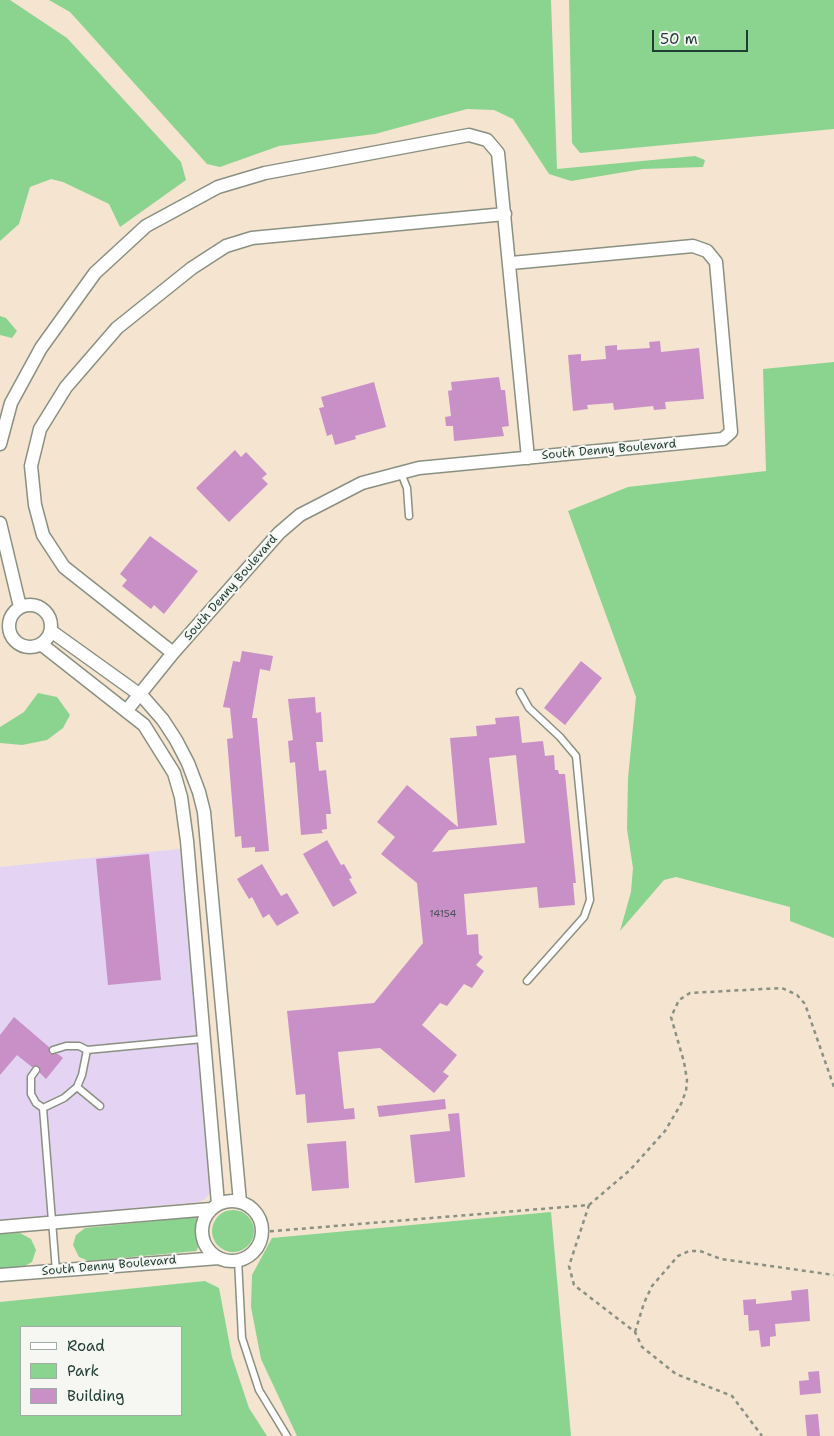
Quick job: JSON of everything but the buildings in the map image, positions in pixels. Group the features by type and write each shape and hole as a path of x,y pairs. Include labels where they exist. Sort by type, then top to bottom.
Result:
{"street":[{"path":"0,444 11,403 37,356 95,273 146,226 218,187 265,173 469,135 487,140 498,153 511,263 528,458"},
{"path":"174,653 64,567 44,536 34,505 31,466 40,429 66,387 117,328 192,268 226,246 252,238 505,214"},
{"name":"South Denny Boulevard","path":"127,710 256,557 300,515 362,482 400,472 723,439 731,432 716,262 707,251 693,246 511,263"},
{"path":"0,524 20,607"},
{"path":"31,605 42,609 50,620 51,631 46,640 41,644 28,647 21,645 11,636 9,623 15,611 20,607 31,605"},
{"path":"51,631 140,695 163,720 188,763 199,792 204,812 240,1202"},
{"path":"41,644 144,725 174,773 181,797 187,841 213,1140 214,1207 202,1226 202,1236 211,1252 219,1258"},
{"path":"203,1039 224,1037"},
{"path":"213,1140 234,1138"},
{"path":"0,1227 214,1207 225,1202 240,1202 256,1213 262,1232 255,1250 238,1260"},
{"name":"South Denny Boulevard","path":"0,1275 219,1258 238,1260"}],"lane":[{"path":"400,472 407,488 409,516"},
{"path":"520,692 529,708 560,737 576,756 590,900 584,917 527,981"},
{"path":"53,1050 66,1046 80,1046 86,1050 203,1039"},
{"path":"44,1108 64,1098 77,1087 82,1075 86,1050"},
{"path":"36,1070 31,1077 31,1094 36,1103 44,1108"},
{"path":"77,1087 100,1106"},
{"path":"44,1108 56,1271"},
{"path":"238,1260 242,1338 259,1390 287,1436"}],"path":[{"path":"762,1436 732,1396 676,1374 642,1347 636,1332 574,1285 569,1266 589,1205 630,1170 665,1132 681,1104 686,1091 687,1080 671,1017 679,1000 690,993 782,988 797,995 805,1004 834,1087"},
{"path":"262,1232 589,1205"},
{"path":"636,1332 644,1303 652,1286 678,1256 690,1251 711,1253 721,1259 822,1275 834,1275"}],"shaded area":[{"path":"180,849 212,1190 204,1200 199,1202 0,1221 0,867"}],"green space":[{"path":"0,0 10,0 67,38 181,162 186,180 120,227 109,204 63,182 51,179 30,187 19,224 0,241"},
{"path":"49,0 551,0 557,169 695,156 705,160 703,167 643,169 571,181 549,174 513,119 494,110 467,109 375,134 279,146 220,167 207,164 70,12"},
{"path":"569,0 834,0 834,129 580,153 572,143"},
{"path":"0,316 6,318 17,331 12,338 0,335"},
{"path":"834,362 834,938 790,921 790,907 676,877 664,880 620,931 631,892 633,868 627,829 628,778 636,697 568,511 628,487 766,471 763,369"},
{"path":"38,693 57,697 70,715 63,728 47,740 22,745 0,743 0,727 24,712"},
{"path":"233,1210 248,1216 254,1231 248,1246 233,1252 218,1246 212,1231 218,1216"},
{"path":"551,1212 571,1436 297,1436 261,1359 251,1307 252,1275 272,1238"},
{"path":"194,1217 197,1219 195,1230 198,1248 196,1251 89,1261 79,1257 73,1245 76,1235 85,1228"},
{"path":"20,1233 31,1239 36,1250 32,1262 23,1267 0,1269 0,1234"},
{"path":"205,1281 219,1288 232,1357 249,1408 267,1436 0,1436 0,1302"}]}
